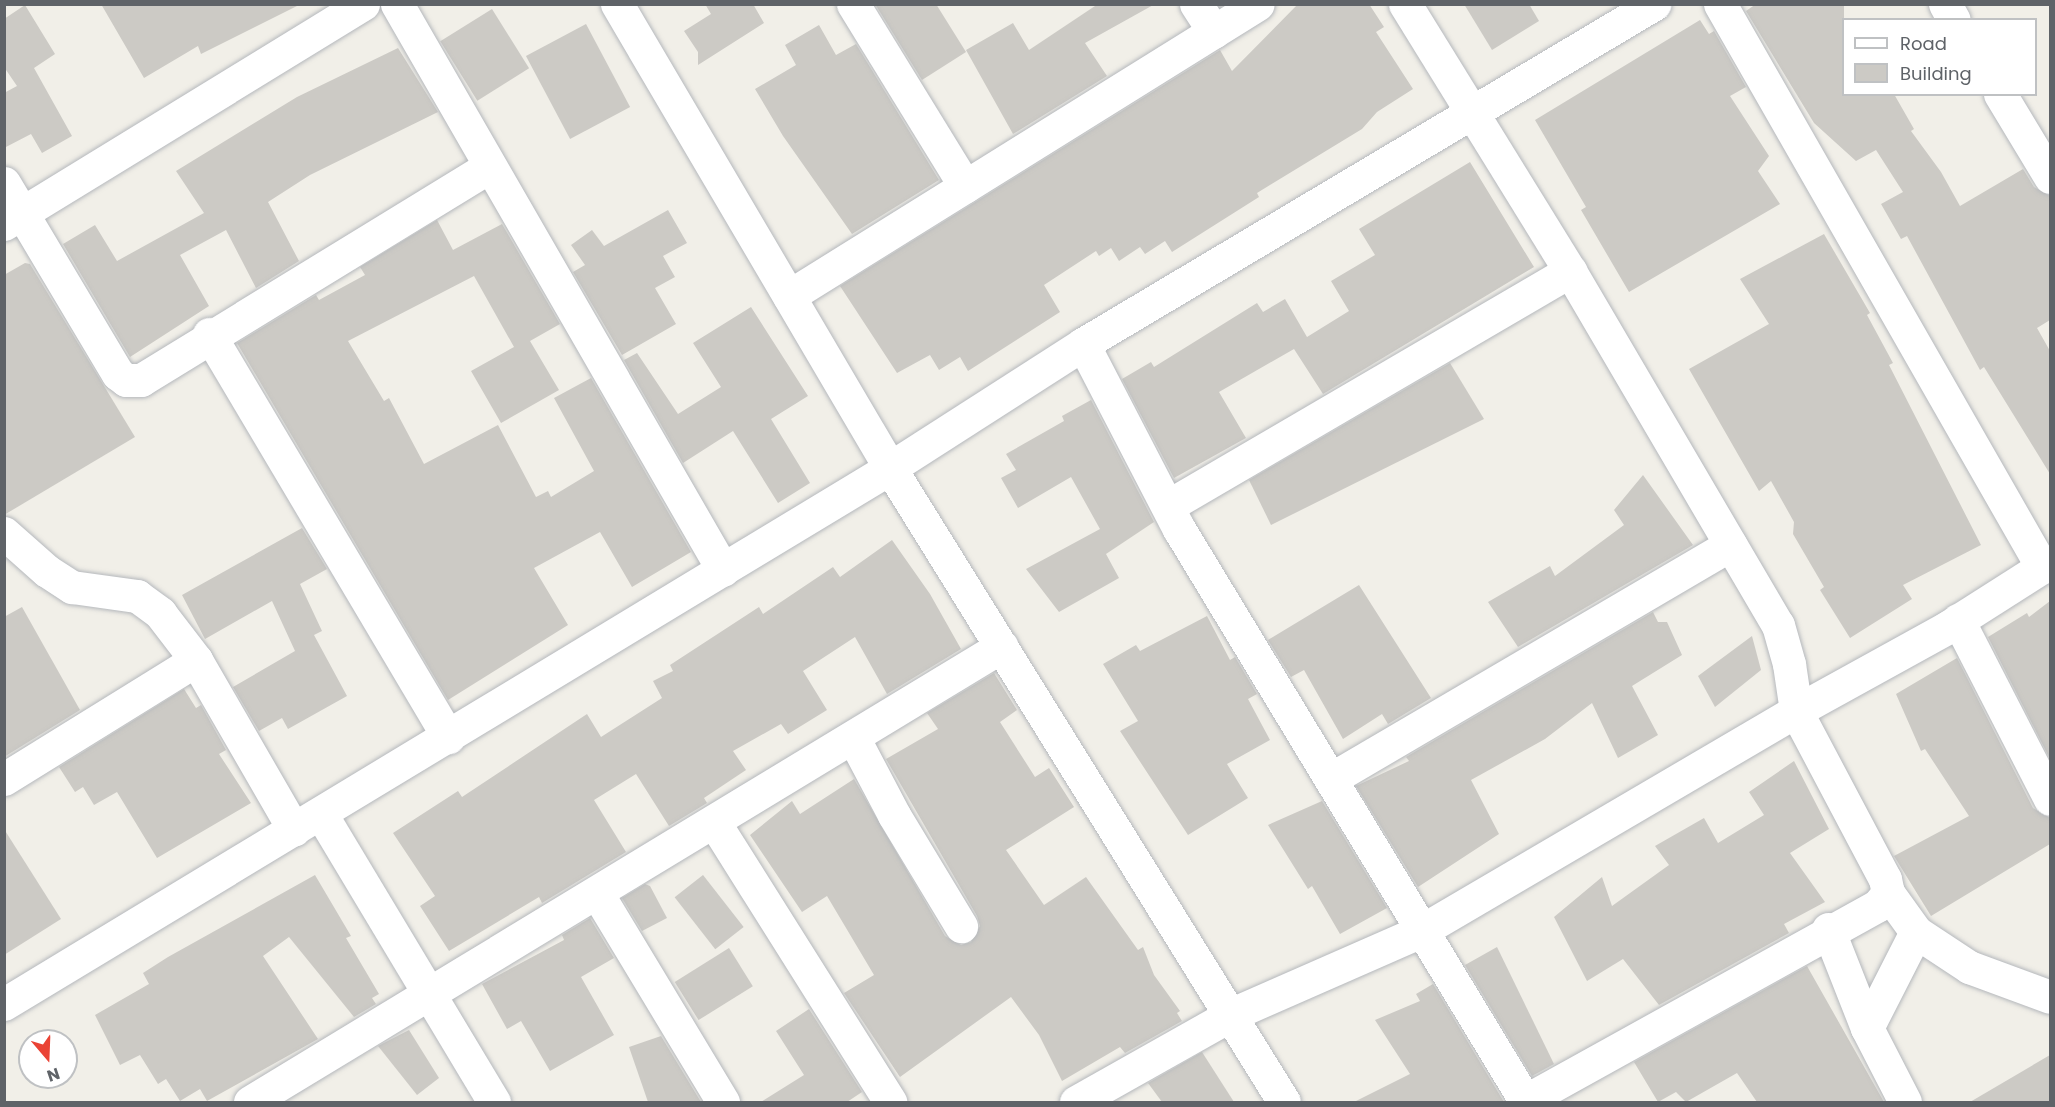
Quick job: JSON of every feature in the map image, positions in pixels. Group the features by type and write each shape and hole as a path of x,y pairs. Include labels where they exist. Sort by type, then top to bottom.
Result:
{"street":[{"path":"13,219 363,4"},
{"path":"397,4 723,570"},
{"path":"853,4 965,186"},
{"path":"1196,4 1214,32"},
{"path":"789,296 1258,4"},
{"path":"1405,4 1570,271 1778,625 1789,664 1796,711 1885,879 1888,893 1916,932 1969,967 2050,997"},
{"path":"4,1004 890,468 1083,344 1473,115 1654,4"},
{"path":"1076,1102 1232,1014 1421,930 1796,711 1958,620 2046,565 1720,4"},
{"path":"1945,4 1953,18"},
{"path":"624,7 890,468 1232,1014 1284,1102"},
{"path":"2001,96 2050,177"},
{"path":"4,183 13,219 118,374 126,380 141,380 209,334 490,166"},
{"path":"1168,506 1570,271"},
{"path":"209,334 448,736"},
{"path":"1083,344 1168,506 1525,1102 1828,929 1878,905 1888,893"},
{"path":"4,533 47,571 72,587 137,596 160,613 196,660 429,994 494,1102"},
{"path":"1331,779 1730,545"},
{"path":"1958,620 2049,792"},
{"path":"265,1099 429,994 854,739 1002,646"},
{"path":"4,779 196,660"},
{"path":"854,739 894,815 961,926"},
{"path":"714,822 890,1102"},
{"path":"597,893 723,1102"},
{"path":"1828,929 1867,1028 1905,1102"},
{"path":"1867,1028 1916,932"}],"building":[{"path":"101,4 301,4 201,54 198,46 144,78"},
{"path":"705,4 753,4 764,23 698,65 698,52 684,31 711,14"},
{"path":"875,4 936,4 966,52 922,80"},
{"path":"1098,4 1155,4 1085,43 1107,76 1013,134 966,50 1013,23 1029,50"},
{"path":"1298,4 1369,4 1384,27 1376,32 1413,89 1377,112 1362,129 1257,193 1259,197 1172,252 1165,241 1145,254 1140,247 1119,261 1111,248 1099,256 1096,251 1044,285 1060,312 968,371 960,357 939,370 930,355 897,373 840,286 1220,50 1232,71"},
{"path":"1464,4 1529,4 1539,21 1492,50"},
{"path":"1756,4 1844,4 1842,96 1895,96 1914,129 1911,131 1941,172 1960,206 2023,169 2034,187 2050,196 2050,320 2037,328 2050,351 2050,474 1984,367 1980,370 1907,236 1901,239 1881,204 1903,192 1876,150 1856,161 1814,123 1746,11"},
{"path":"25,5 55,54 34,68 72,136 42,153 31,134 4,148 4,93 17,86 4,67 4,19"},
{"path":"492,9 529,68 477,101 440,41"},
{"path":"1700,20 1709,34 1714,31 1746,87 1730,96 1769,156 1758,171 1780,204 1629,292 1581,210 1586,207 1535,120"},
{"path":"586,24 630,107 570,139 526,56"},
{"path":"819,25 836,55 856,44 939,180 852,234 783,136 755,89 796,65 785,45"},
{"path":"398,48 438,112 310,175 268,202 299,261 256,288 226,230 180,255 209,306 130,357 63,244 95,225 117,261 204,213 176,171 297,97"},
{"path":"1470,162 1534,267 1323,394 1294,349 1219,392 1246,438 1174,478 1122,379 1151,362 1154,367 1257,303 1263,312 1285,299 1307,337 1349,311 1331,281 1375,255 1359,229"},
{"path":"668,210 687,243 663,256 675,277 655,288 676,324 622,355 573,272 585,265 571,245 592,230 604,246"},
{"path":"437,220 453,250 502,224 560,324 530,341 559,390 501,423 471,371 514,347 474,276 348,341 384,401 389,398 424,464 498,425 536,497 548,491 551,497 594,471 554,398 591,378 691,552 632,587 600,532 534,568 568,625 448,700 237,343 316,295 319,300 365,275 360,267"},
{"path":"1824,234 1870,313 1867,315 1893,363 1889,365 1981,545 1903,585 1912,599 1850,638 1820,590 1824,587 1793,534 1794,522 1771,481 1759,491 1689,369 1769,324 1740,279"},
{"path":"25,263 30,264 135,437 4,515 4,275"},
{"path":"751,307 808,396 771,419 810,483 778,503 733,431 683,463 624,360 637,353 678,414 721,387 693,343"},
{"path":"1450,363 1484,419 1271,525 1249,480"},
{"path":"1091,400 1154,522 1106,554 1119,578 1059,612 1026,569 1100,529 1071,477 1018,508 1001,478 1016,470 1006,454 1064,421 1062,416"},
{"path":"1643,475 1693,545 1518,647 1488,602 1550,566 1555,576 1624,525 1614,510"},
{"path":"302,528 327,569 300,584 322,631 314,635 347,696 288,729 282,718 259,731 233,687 295,651 272,601 205,639 182,595"},
{"path":"892,540 930,594 961,649 887,694 855,637 803,671 827,710 788,734 781,724 733,751 746,770 704,798 707,803 669,826 636,774 594,800 626,852 542,903 539,897 449,951 420,906 435,896 393,833 458,791 462,797 587,714 601,737 662,698 653,681 673,671 670,665 759,607 763,614 833,567 840,577"},
{"path":"1359,585 1431,698 1388,724 1382,714 1343,739 1304,670 1291,677 1268,640"},
{"path":"2050,601 2050,759 1988,637 2027,613 2029,617"},
{"path":"22,607 80,710 4,757 4,617"},
{"path":"1653,612 1658,622 1667,622 1682,655 1632,686 1658,735 1618,758 1592,703 1545,739 1471,780 1499,834 1418,887 1356,786 1409,761 1406,757"},
{"path":"1207,616 1230,660 1235,657 1257,694 1248,699 1270,740 1227,764 1248,798 1188,835 1120,731 1138,721 1103,664 1136,645 1140,651"},
{"path":"1752,636 1761,670 1715,707 1698,676"},
{"path":"1957,658 2033,808 2050,818 2050,844 1931,916 1894,856 1969,816 1925,749 1921,751 1896,694"},
{"path":"994,673 1017,710 1000,722 1035,777 1049,768 1074,807 1006,850 1044,905 1086,877 1138,950 1143,947 1154,975 1180,1011 1177,1013 1182,1021 1125,1053 1120,1047 1062,1081 1039,1035 1011,997 900,1077 844,993 874,975 827,896 802,912 750,835 792,801 800,814 854,779 945,936 961,945 971,942 980,926 977,916 886,759 938,729 927,713"},
{"path":"184,689 196,708 201,705 226,750 219,754 251,803 157,858 117,792 94,805 83,787 75,792 59,767"},
{"path":"1794,761 1829,829 1790,853 1825,902 1784,924 1789,933 1659,1005 1623,959 1587,981 1554,917 1602,877 1612,906 1669,865 1655,846 1704,818 1718,843 1764,815 1749,792"},
{"path":"1322,801 1387,908 1340,934 1312,886 1308,889 1268,825"},
{"path":"4,829 61,919 4,955"},
{"path":"315,875 351,936 346,938 379,994 372,998 376,1004 354,1017 289,937 263,956 318,1039 207,1101 200,1089 180,1101 166,1079 158,1084 140,1055 120,1065 95,1015 149,984 143,973 168,957"},
{"path":"703,875 744,927 715,949 675,897"},
{"path":"645,884 650,886 667,918 642,931 622,898"},
{"path":"590,918 614,958 581,977 614,1035 550,1071 521,1021 507,1029 482,984 564,940 562,935"},
{"path":"1497,947 1554,1064 1532,1076 1465,965"},
{"path":"729,948 753,986 699,1020 675,982"},
{"path":"1807,966 1884,1102 1757,1102 1737,1073 1686,1102 1676,1092 1658,1102 1634,1062"},
{"path":"1433,984 1504,1102 1354,1102 1410,1074 1375,1020 1420,1001 1416,994"},
{"path":"809,1009 862,1092 847,1102 761,1102 804,1075 776,1031"},
{"path":"409,1030 439,1078 417,1095 378,1046"},
{"path":"661,1036 701,1102 648,1102 629,1047"},
{"path":"1202,1052 1234,1102 1162,1102 1148,1083"},
{"path":"2050,1055 2050,1102 1970,1102"}]}
